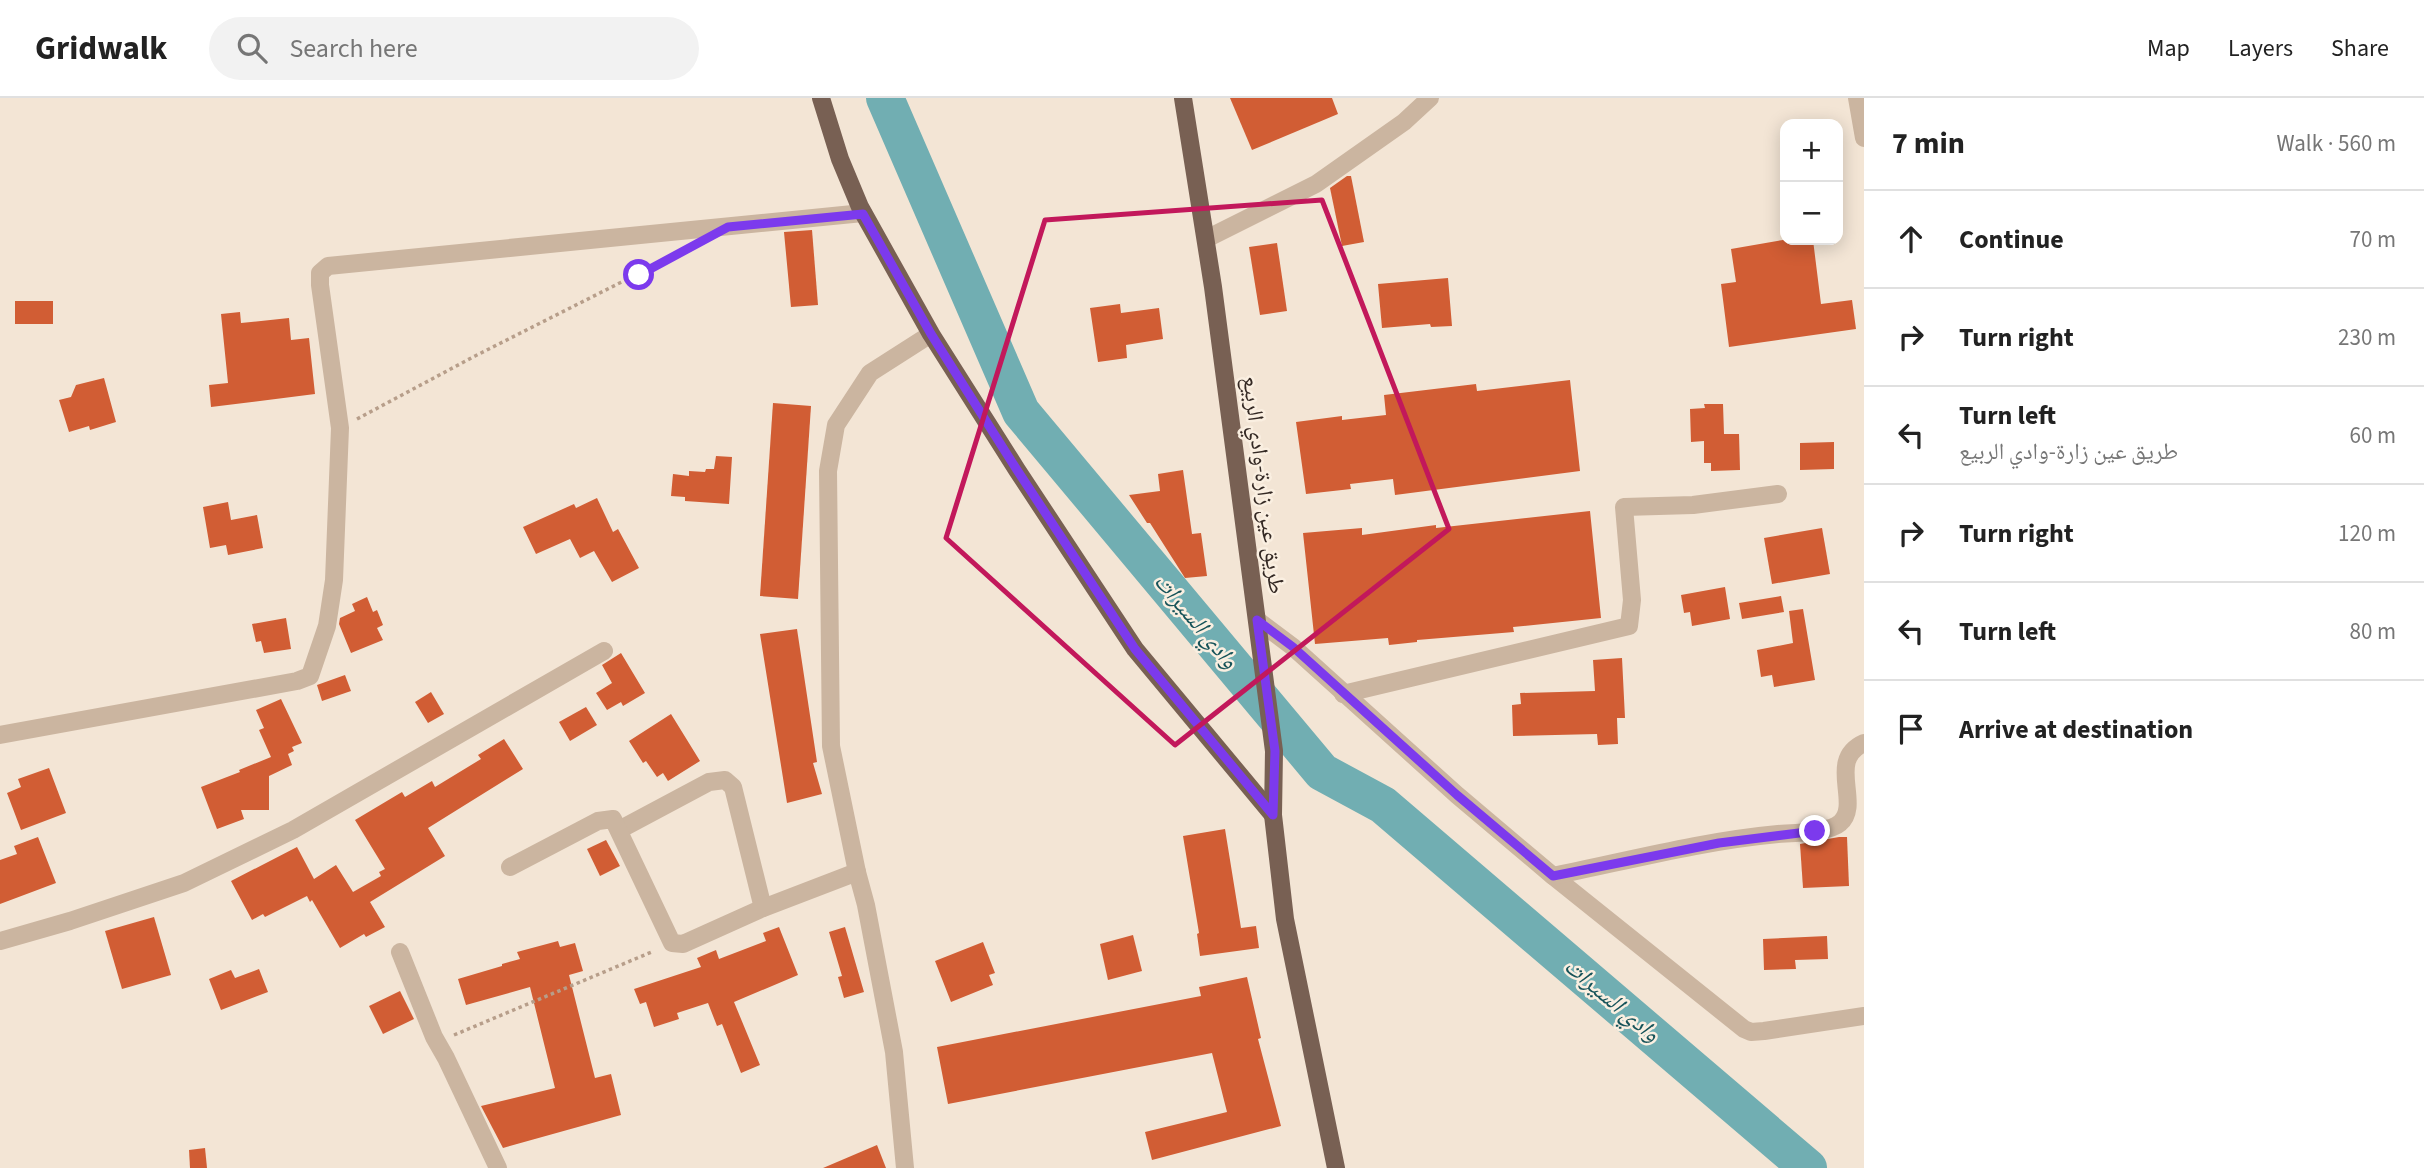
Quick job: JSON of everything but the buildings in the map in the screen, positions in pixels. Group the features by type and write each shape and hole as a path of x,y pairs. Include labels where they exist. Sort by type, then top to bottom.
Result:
{"main road":[{"path":"821,98 840,159 863,214 931,334 1135,649 1273,815"},
{"name":"طريق عين زارة-وادي الربيع","path":"1183,98 1206,239 1275,751 1273,815 1285,919 1336,1168"}],"street":[{"path":"1206,239 1316,184 1404,122 1430,98"},
{"path":"1857,98 1864,138"},
{"path":"0,735 297,681 310,676 327,626 334,580 340,428 320,285 320,273 328,266 863,214"},
{"path":"905,1168 894,1052 866,905 831,746 828,471 836,425 870,373 931,334"},
{"path":"1343,694 1629,626 1632,600 1623,507 1693,505 1778,494"},
{"path":"1257,620 1293,647 1343,694 1553,876 1744,1029 1751,1032 1765,1031 1864,1016"},
{"path":"0,941 184,883 293,831 604,651"},
{"path":"1553,876 1707,845 1815,831 1839,825 1847,814 1846,761 1855,747 1864,743"},
{"path":"619,830 709,782 726,780 733,787 764,908"},
{"path":"510,867 598,821 613,819 672,943 683,944 764,908 857,872"},
{"path":"400,952 437,1043 498,1168"}],"path":[{"path":"340,428 475,356 684,251"},
{"path":"437,1043 672,943"}],"highlighted area":[{"path":"1322,200 1449,529 1175,745 946,538 1045,220"}],"waterway":[{"name":"وادي السيرات","path":"885,98 1021,412 1322,772 1383,805 1808,1168"}],"route":[{"path":"639,275 728,227 863,214 931,334 1135,649 1273,815 1275,751 1257,620 1293,647 1457,795 1553,876 1719,843 1815,831"}]}
